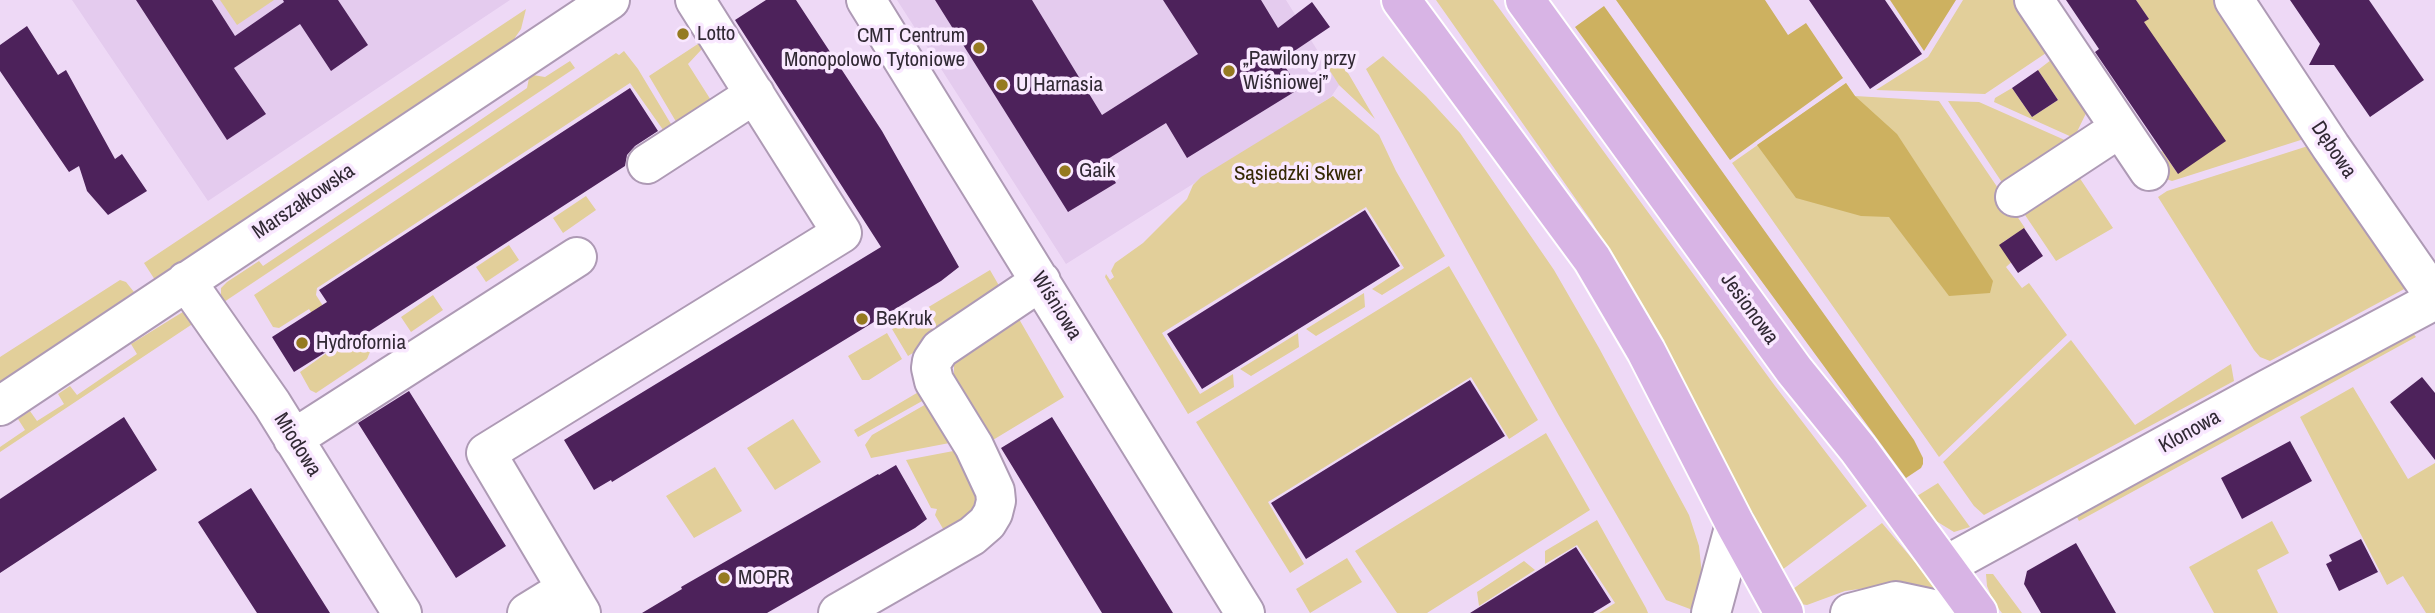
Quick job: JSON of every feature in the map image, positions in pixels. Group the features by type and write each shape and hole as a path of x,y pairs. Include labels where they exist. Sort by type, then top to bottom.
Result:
{"main road":[{"path":"1401,0 1592,259 1646,351 1784,613"},
{"name":"Jesionowa","path":"1525,0 1794,370 1858,449 1979,613"}],"street":[{"name":"Marszałkowska","path":"0,406 610,0"},
{"path":"527,613 574,601 485,453 842,233 695,0"},
{"name":"Wiśniowa","path":"866,0 1245,613"},
{"path":"2034,0 2149,171"},
{"name":"Dębowa","path":"2234,0 2435,299"},
{"path":"647,164 755,94"},
{"path":"2015,197 2120,128"},
{"path":"293,439 577,257"},
{"name":"Miodowa","path":"186,281 272,404 402,613"},
{"path":"838,613 972,536 987,523 993,513 995,491 974,446 934,381 932,361 940,348 1041,281"},
{"name":"Klonowa","path":"1945,566 2435,299"},
{"path":"1711,613 1735,523"},
{"path":"1850,613 1896,601 1952,613"}],"shaded area":[{"path":"72,0 510,0 208,201"},
{"path":"897,0 1286,0 1339,85 1331,97 1066,264"},
{"path":"1616,0 1765,0 1788,35 1806,23 1843,78 1730,160"},
{"path":"1890,0 1956,0 1924,51"},
{"path":"1604,6 1914,440 1923,458 1923,464 1906,478 1575,27"},
{"path":"1846,83 1855,96 1897,134 1993,281 1990,293 1949,296 1889,217 1861,216 1796,198 1757,145"}],"green space":[{"path":"220,0 274,0 237,25"},
{"path":"1436,0 1493,0 1775,386 1867,506 1782,570 1693,400 1592,222"},
{"path":"1963,0 2024,0 2055,47 1985,94 1876,90 1928,57"},
{"path":"2136,0 2213,0 2307,138 2172,181 2166,179 2151,158 2162,151 2178,174 2144,22 2148,18"},
{"path":"526,9 521,29 512,42 155,280 144,263"},
{"path":"707,38 702,49 688,64 714,105 678,125 649,76"},
{"path":"1334,50 1375,119 1339,85 1321,57"},
{"path":"624,51 674,129 666,134 630,83 317,288 316,295 350,348 363,342 370,352 367,359 316,393 310,390 300,372 335,347 309,309 279,328 273,327 254,295 616,53 619,55"},
{"path":"2060,53 2092,101 2074,138 1994,102 1995,98 2012,88 2032,117 2058,100 2038,70"},
{"path":"1383,56 1426,96 1460,133 1554,270 1599,348 1689,515 1699,546 1702,575 1698,612 1666,600 1558,414 1366,69"},
{"path":"570,61 575,68 221,304 221,288 227,282 259,261 263,266 473,125 527,88 529,78 533,75 545,77"},
{"path":"1846,83 1855,96 1939,101 2025,228 2003,242 2015,259 2006,267 2022,288 2029,283 2067,335 1939,457 1732,163"},
{"name":"Sąsiedzki Skwer","path":"1333,96 1379,135 1396,171 1445,256 1382,295 1372,289 1404,268 1366,207 1162,333 1200,394 1233,374 1234,387 1188,414 1109,284 1106,274 1110,280 1114,277 1111,271 1115,263 1143,243 1187,199 1193,185 1201,177"},
{"path":"1948,101 1979,102 2067,141 2003,184"},
{"path":"2308,146 2408,287 2270,361 2260,357 2254,350 2158,197 2167,191"},
{"path":"2079,177 2113,228 2056,261 2023,212"},
{"path":"586,196 596,210 563,233 553,218"},
{"path":"509,245 519,260 486,282 476,267"},
{"path":"1449,266 1538,420 1509,439 1471,377 1268,502 1304,564 1290,573 1196,422"},
{"path":"990,270 1005,296 908,356 892,329"},
{"path":"120,280 126,282 134,292 0,382 0,357"},
{"path":"1364,293 1365,307 1316,336 1306,329"},
{"path":"433,295 443,310 411,332 401,317"},
{"path":"186,310 203,317 0,452 0,447 25,430 18,419 30,411 37,421 64,404 58,394 70,386 77,395 137,354 131,344"},
{"path":"1019,319 1064,397 988,443 954,379 954,365 956,359 982,339"},
{"path":"2407,325 2416,337 2079,521 2074,511"},
{"path":"887,333 902,359 869,380 862,380 848,356"},
{"path":"1298,333 1299,347 1251,376 1240,369"},
{"path":"2071,340 2135,425 2231,364 2234,381 1984,515 1974,506 1943,462"},
{"path":"927,387 924,400 858,437 854,430"},
{"path":"2353,387 2408,479 2435,463 2435,613 2426,613 2403,576 2387,585 2300,417"},
{"path":"935,399 960,441 871,458 865,445 872,435"},
{"path":"793,419 821,462 775,490 747,448"},
{"path":"1546,433 1590,510 1427,613 1397,613 1355,551"},
{"path":"964,449 981,506 949,539 935,515 937,509 931,508 906,460"},
{"path":"715,467 742,511 694,538 666,496"},
{"path":"1938,483 1970,527 1954,532 1931,518 1917,496"},
{"path":"1597,520 1648,613 1599,613 1615,603 1577,545 1545,564 1545,551"},
{"path":"2272,521 2289,553 2257,570 2278,613 2214,613 2189,567"},
{"path":"1882,523 1942,594 1873,587 1845,591 1807,605 1800,604 1793,589"},
{"path":"1347,558 1362,582 1310,613 1296,589"},
{"path":"1524,561 1535,570 1479,606 1477,592"},
{"path":"1986,574 1993,574 2022,613 2002,613 1994,603 1987,586"}],"building":[{"path":"136,0 212,0 235,36 284,2 283,0 338,0 368,45 331,71 300,24 234,68 266,114 227,140"},
{"path":"766,0 796,0 882,131 959,267 941,281 612,482 611,480 594,490 564,440 881,247 735,20"},
{"path":"935,0 1032,0 1102,115 1198,54 1163,0 1261,0 1278,28 1312,2 1330,27 1281,60 1299,89 1187,158 1166,123 1103,162 1116,183 1068,212"},
{"path":"1809,0 1885,0 1922,54 1870,89"},
{"path":"2066,0 2136,0 2149,19 2144,22 2226,141 2178,174 2095,52 2099,49"},
{"path":"2290,0 2369,0 2424,80 2370,117 2334,65 2309,65 2320,44"},
{"path":"27,26 58,75 66,70 115,159 122,154 147,191 108,215 87,191 79,166 69,172 0,71 0,45"},
{"path":"2038,70 2058,100 2032,117 2012,88"},
{"path":"630,88 658,131 635,146 627,155 625,166 353,342 350,337 294,372 272,337 327,302 319,290"},
{"path":"1365,210 1400,266 1202,389 1167,334"},
{"path":"2024,228 2043,256 2018,273 1999,245"},
{"path":"2422,377 2435,393 2435,460 2390,402"},
{"path":"1470,380 1505,436 1306,559 1271,503"},
{"path":"409,391 506,546 456,578 358,423"},
{"path":"124,417 157,470 0,573 0,499"},
{"path":"1052,417 1173,613 1102,613 1001,448"},
{"path":"2290,441 2312,481 2242,519 2221,478"},
{"path":"896,465 927,519 915,528 767,613 642,613 682,589 681,587"},
{"path":"251,488 330,613 257,613 198,522"},
{"path":"2361,539 2378,572 2339,591 2326,564 2332,561 2329,555"},
{"path":"2076,543 2116,613 2041,613 2024,584 2027,571"},
{"path":"1576,547 1611,602 1593,613 1470,613"}],"place":[{"name":"Lotto","path":"683,34"},
{"name":"CMT Centrum Monopolowo Tytoniowe","path":"979,48"},
{"name":"„Pawilony przy Wiśniowej”","path":"1229,71"},
{"name":"U Harnasia","path":"1002,85"},
{"name":"Gaik","path":"1065,171"},
{"name":"BeKruk","path":"862,319"},
{"name":"Hydrofornia","path":"302,343"},
{"name":"MOPR","path":"724,578"}]}
